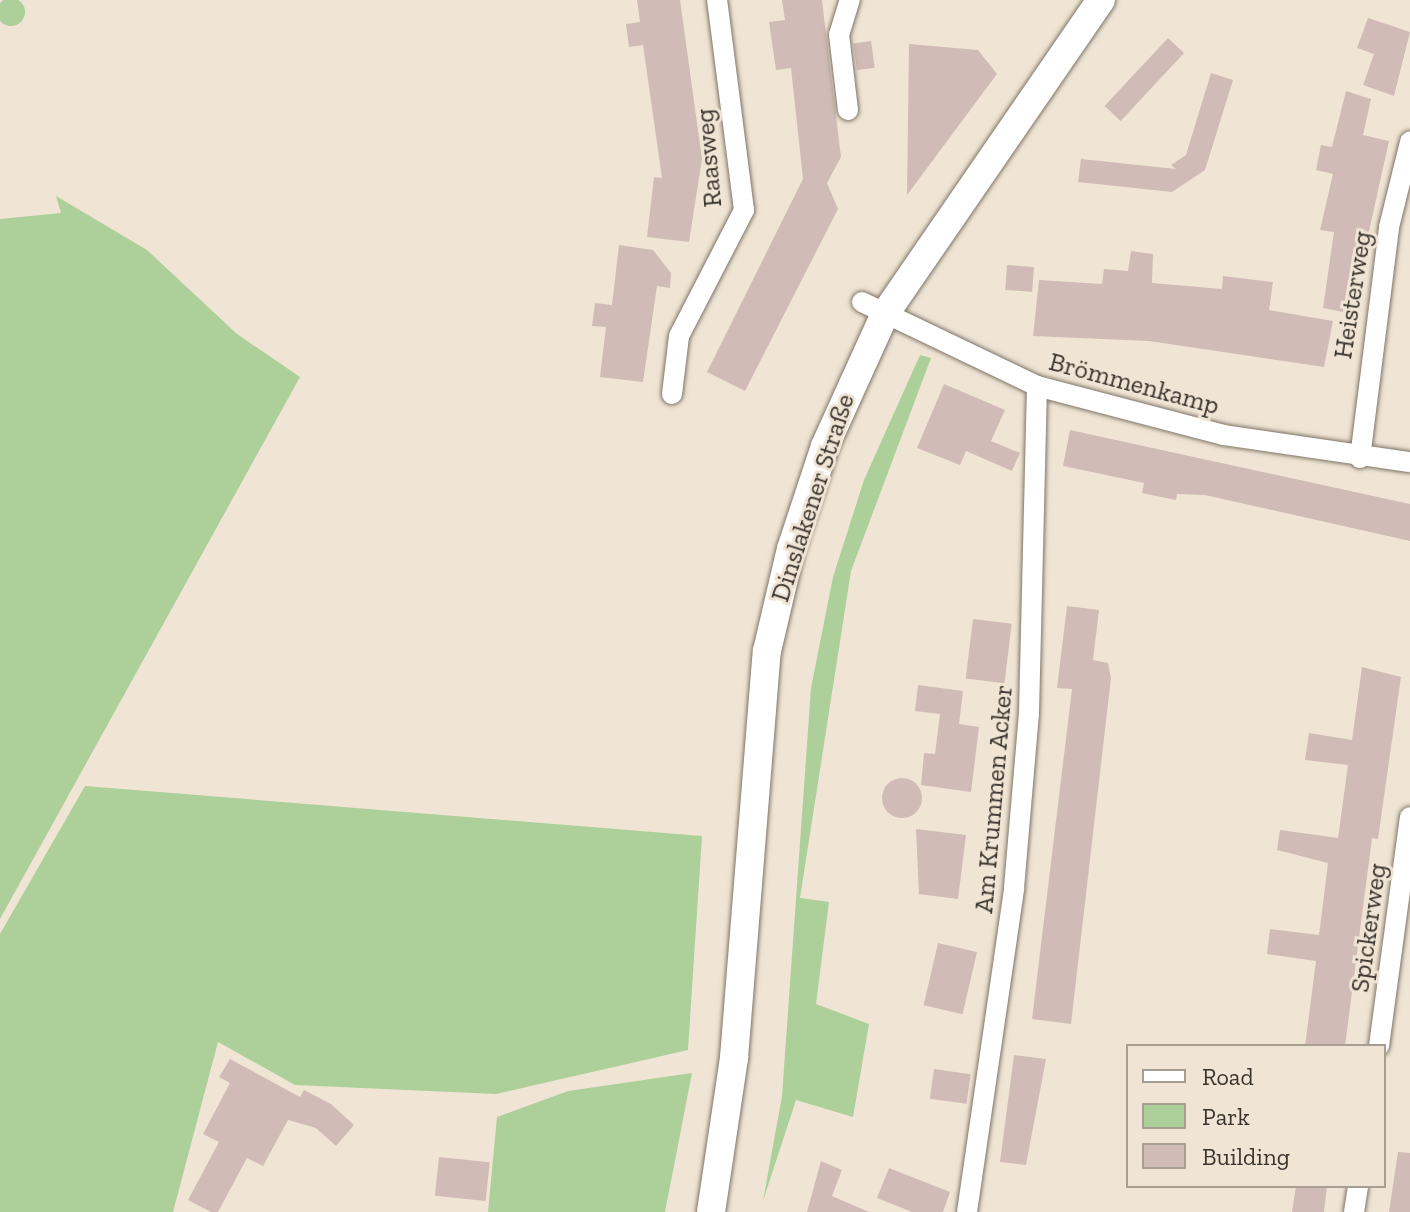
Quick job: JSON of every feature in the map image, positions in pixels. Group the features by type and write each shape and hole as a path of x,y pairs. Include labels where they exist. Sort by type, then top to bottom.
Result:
{"main road":[{"name":"Dinslakener Straße","path":"711,1212 734,1058 767,651 825,446 873,308 1101,0"}],"street":[{"name":"Raasweg","path":"672,394 679,336 744,210 717,0"},
{"path":"848,110 839,35 850,0"},
{"name":"Heisterweg","path":"1360,458 1389,227 1410,142"},
{"name":"Brömmenkamp","path":"873,308 1037,386 1224,435 1360,458 1410,462"},
{"name":"Am Krummen Acker","path":"967,1212 1022,800 1037,386"},
{"name":"Spickerweg","path":"1379,1044 1410,817"},
{"path":"1354,1212 1358,1188"}],"green space":[{"path":"14,-1 21,2 25,12 21,22 11,26 1,22 1,2"},
{"path":"56,196 147,250 237,334 300,377 0,919 0,219 61,213"},
{"path":"920,355 931,358 851,571 800,898 829,902 816,1004 869,1024 853,1117 796,1100 763,1201 782,1096 811,688 833,577 864,480"},
{"path":"85,786 702,836 688,1050 496,1094 295,1085 218,1042 173,1212 0,1212 0,934"},
{"path":"692,1073 665,1212 488,1212 497,1117 568,1091"}],"building":[{"path":"637,0 680,0 702,159 689,242 647,237 654,177 662,178 643,45 629,47 626,24 640,22"},
{"path":"782,0 822,0 841,157 827,183 838,209 745,391 707,372 803,179 791,68 776,70 769,22 785,20"},
{"path":"1368,18 1410,32 1394,96 1363,85 1374,54 1357,48"},
{"path":"1168,38 1184,53 1121,121 1105,106"},
{"path":"871,41 875,68 857,70 853,44"},
{"path":"909,44 978,50 997,74 907,195"},
{"path":"1211,73 1233,80 1205,170 1172,192 1078,182 1081,159 1176,169 1171,165 1186,155"},
{"path":"1346,91 1371,99 1363,135 1389,141 1358,281 1348,280 1343,312 1323,308 1334,232 1320,230 1333,174 1316,170 1321,145 1332,147"},
{"path":"619,245 653,250 671,273 670,288 657,286 643,382 600,377 606,327 592,326 595,303 612,305"},
{"path":"1131,251 1153,254 1152,283 1222,289 1223,276 1273,282 1269,310 1333,321 1324,367 1149,341 1033,336 1039,280 1102,284 1104,269 1128,271"},
{"path":"1007,265 1034,267 1032,292 1005,290"},
{"path":"944,384 1005,410 991,441 1020,453 1012,471 966,451 960,465 917,448"},
{"path":"1070,430 1410,504 1410,541 1205,495 1177,494 1176,500 1142,493 1144,483 1063,466"},
{"path":"1067,606 1099,610 1093,660 1108,663 1111,678 1071,1024 1032,1019 1072,689 1057,688"},
{"path":"973,619 1012,624 1004,683 966,679"},
{"path":"1362,667 1401,677 1378,839 1372,838 1345,1044 1305,1044 1316,961 1267,954 1270,929 1319,935 1328,863 1277,850 1280,830 1338,838 1348,765 1305,760 1309,733 1352,740"},
{"path":"918,685 963,691 959,724 979,727 971,792 921,785 924,753 935,754 940,714 915,711"},
{"path":"902,778 916,784 922,798 916,812 902,818 888,812 882,798 888,784"},
{"path":"916,829 966,835 958,899 919,894"},
{"path":"938,943 977,952 963,1014 924,1005"},
{"path":"1014,1055 1046,1059 1026,1165 1000,1162"},
{"path":"230,1059 300,1097 304,1090 331,1104 354,1125 336,1146 316,1128 288,1120 263,1166 247,1158 218,1212 211,1212 188,1200 219,1142 203,1134 230,1083 219,1077"},
{"path":"934,1069 971,1074 966,1104 930,1099"},
{"path":"1398,1152 1410,1153 1410,1212 1389,1212"},
{"path":"439,1157 490,1162 486,1201 435,1196"},
{"path":"821,1161 842,1170 832,1196 869,1212 807,1212"},
{"path":"889,1168 950,1192 943,1212 912,1212 877,1198"},
{"path":"1296,1188 1327,1188 1324,1212 1292,1212"}]}
